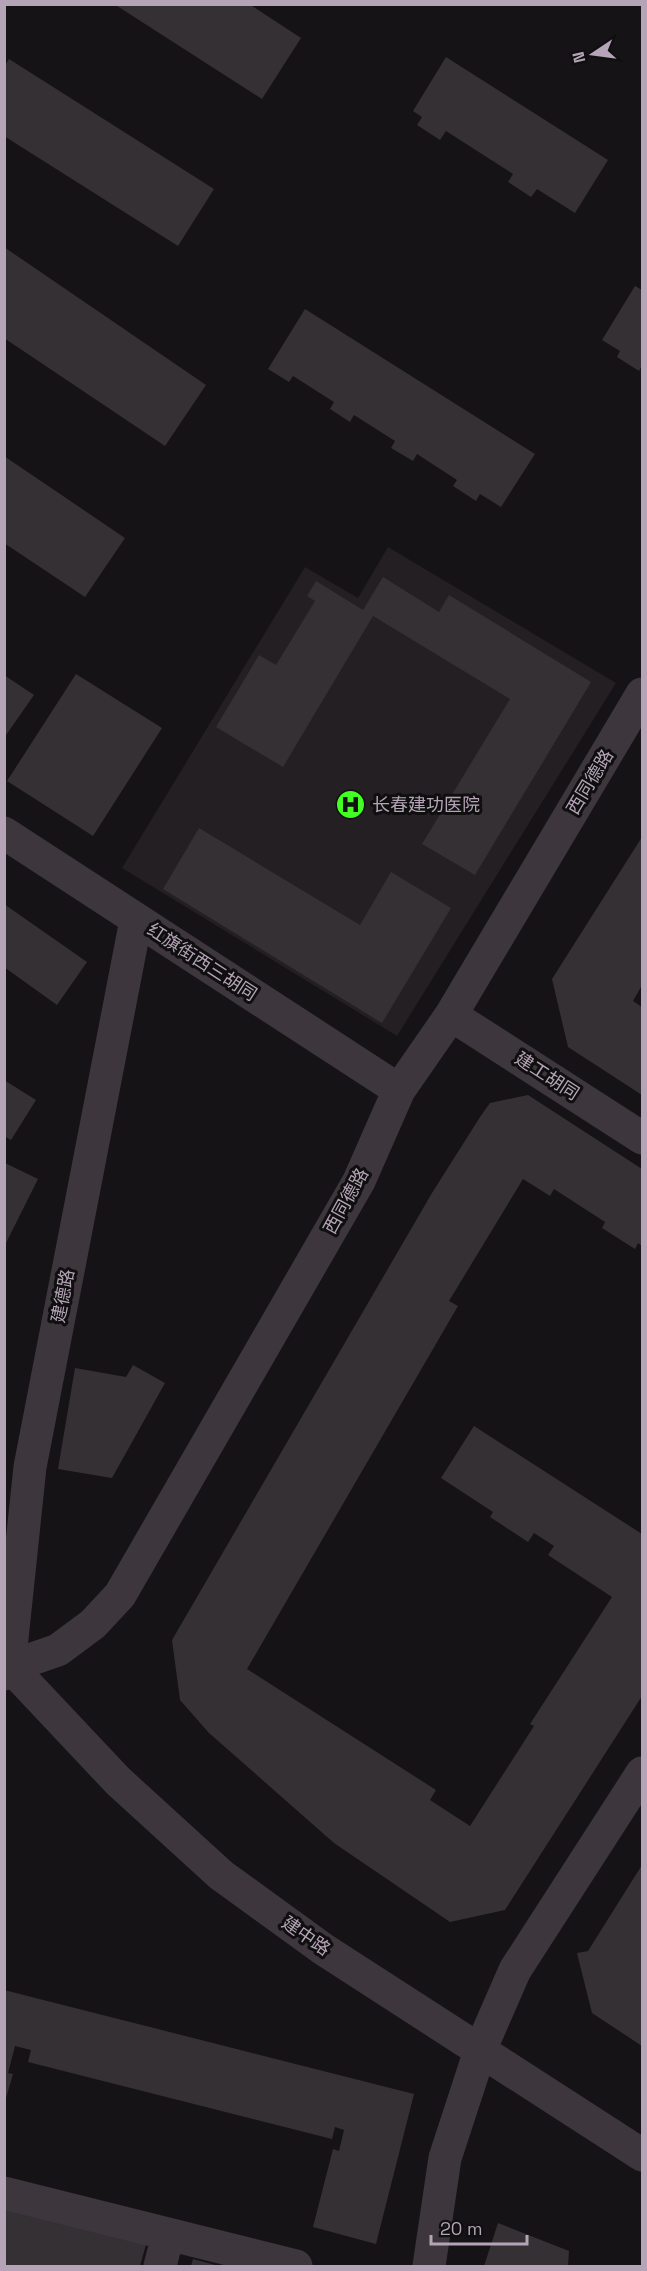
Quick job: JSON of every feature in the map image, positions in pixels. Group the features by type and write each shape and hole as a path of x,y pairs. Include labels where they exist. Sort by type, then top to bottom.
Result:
{"street":[{"name":"西同德路","path":"6,1661 58,1650 93,1624 120,1594 359,1181 399,1090 451,1015 642,694"},
{"name":"红旗街西三胡同","path":"4,833 399,1090"},
{"name":"建德路","path":"6,1661 30,1467 136,920"},
{"name":"建工胡同","path":"451,1015 642,1138"},
{"path":"4,1477 7,1485 4,1524"},
{"name":"建中路","path":"6,1661 118,1781 221,1875 323,1949 481,2048 642,2155"},
{"path":"429,2266 445,2158 481,2048 515,1970 642,1773"},
{"path":"4,2193 296,2266"},
{"path":"160,2266 168,2235"}],"shaded area":[{"name":"长春建功医院","path":"388,547 616,683 397,1036 122,868 305,567 358,598"}],"building":[{"path":"114,4 249,4 301,38 262,99"},
{"path":"446,57 608,160 575,213 537,189 531,197 508,182 513,174 446,131 440,140 417,125 422,117 413,111"},
{"path":"9,59 214,189 178,246 4,136 4,67"},
{"path":"4,247 206,385 165,446 4,338"},
{"path":"635,286 642,290 642,365 639,371 617,357 620,351 602,340"},
{"path":"305,309 535,454 501,507 480,494 476,501 453,486 457,480 417,454 413,461 391,448 395,441 354,415 350,422 330,409 334,402 293,376 289,382 268,369"},
{"path":"4,456 125,538 85,597 4,543"},
{"path":"383,577 439,612 449,595 591,682 475,875 422,844 510,699 373,616 283,767 216,727 259,655 276,665 315,601 307,596 316,581 363,610"},
{"path":"76,674 162,728 93,836 7,781"},
{"path":"4,675 34,695 4,738"},
{"path":"199,828 360,925 391,872 451,908 382,1023 163,889"},
{"path":"642,837 642,985 633,1001 642,1007 642,1095 568,1047 552,979"},
{"path":"4,904 87,962 57,1005 4,967"},
{"path":"4,1080 36,1100 11,1140 4,1136"},
{"path":"528,1095 642,1169 642,1246 638,1243 635,1249 602,1228 605,1222 554,1189 550,1196 523,1179 449,1301 458,1306 247,1669 436,1790 430,1800 470,1826 534,1726 530,1724 612,1597 548,1555 554,1546 534,1533 528,1542 490,1517 493,1512 441,1478 474,1426 642,1534 642,1696 505,1910 450,1922 334,1843 209,1733 180,1700 172,1640 432,1193 480,1117 490,1103"},
{"path":"5,1163 38,1179 6,1243 5,1243"},
{"path":"133,1365 165,1383 112,1478 58,1469 75,1368 126,1377"},
{"path":"642,1865 642,2046 592,2013 577,1953 588,1951"},
{"path":"4,1990 414,2094 376,2244 313,2227 333,2149 339,2151 344,2130 335,2127 332,2139 28,2062 31,2050 15,2046 8,2073 13,2074 4,2105"},
{"path":"4,2205 147,2241 140,2266 4,2266"},
{"path":"498,2223 569,2251 568,2266 484,2266"},
{"path":"193,2259 219,2266 191,2266"}],"place":[{"name":"长春建功医院","path":"351,805"}]}
